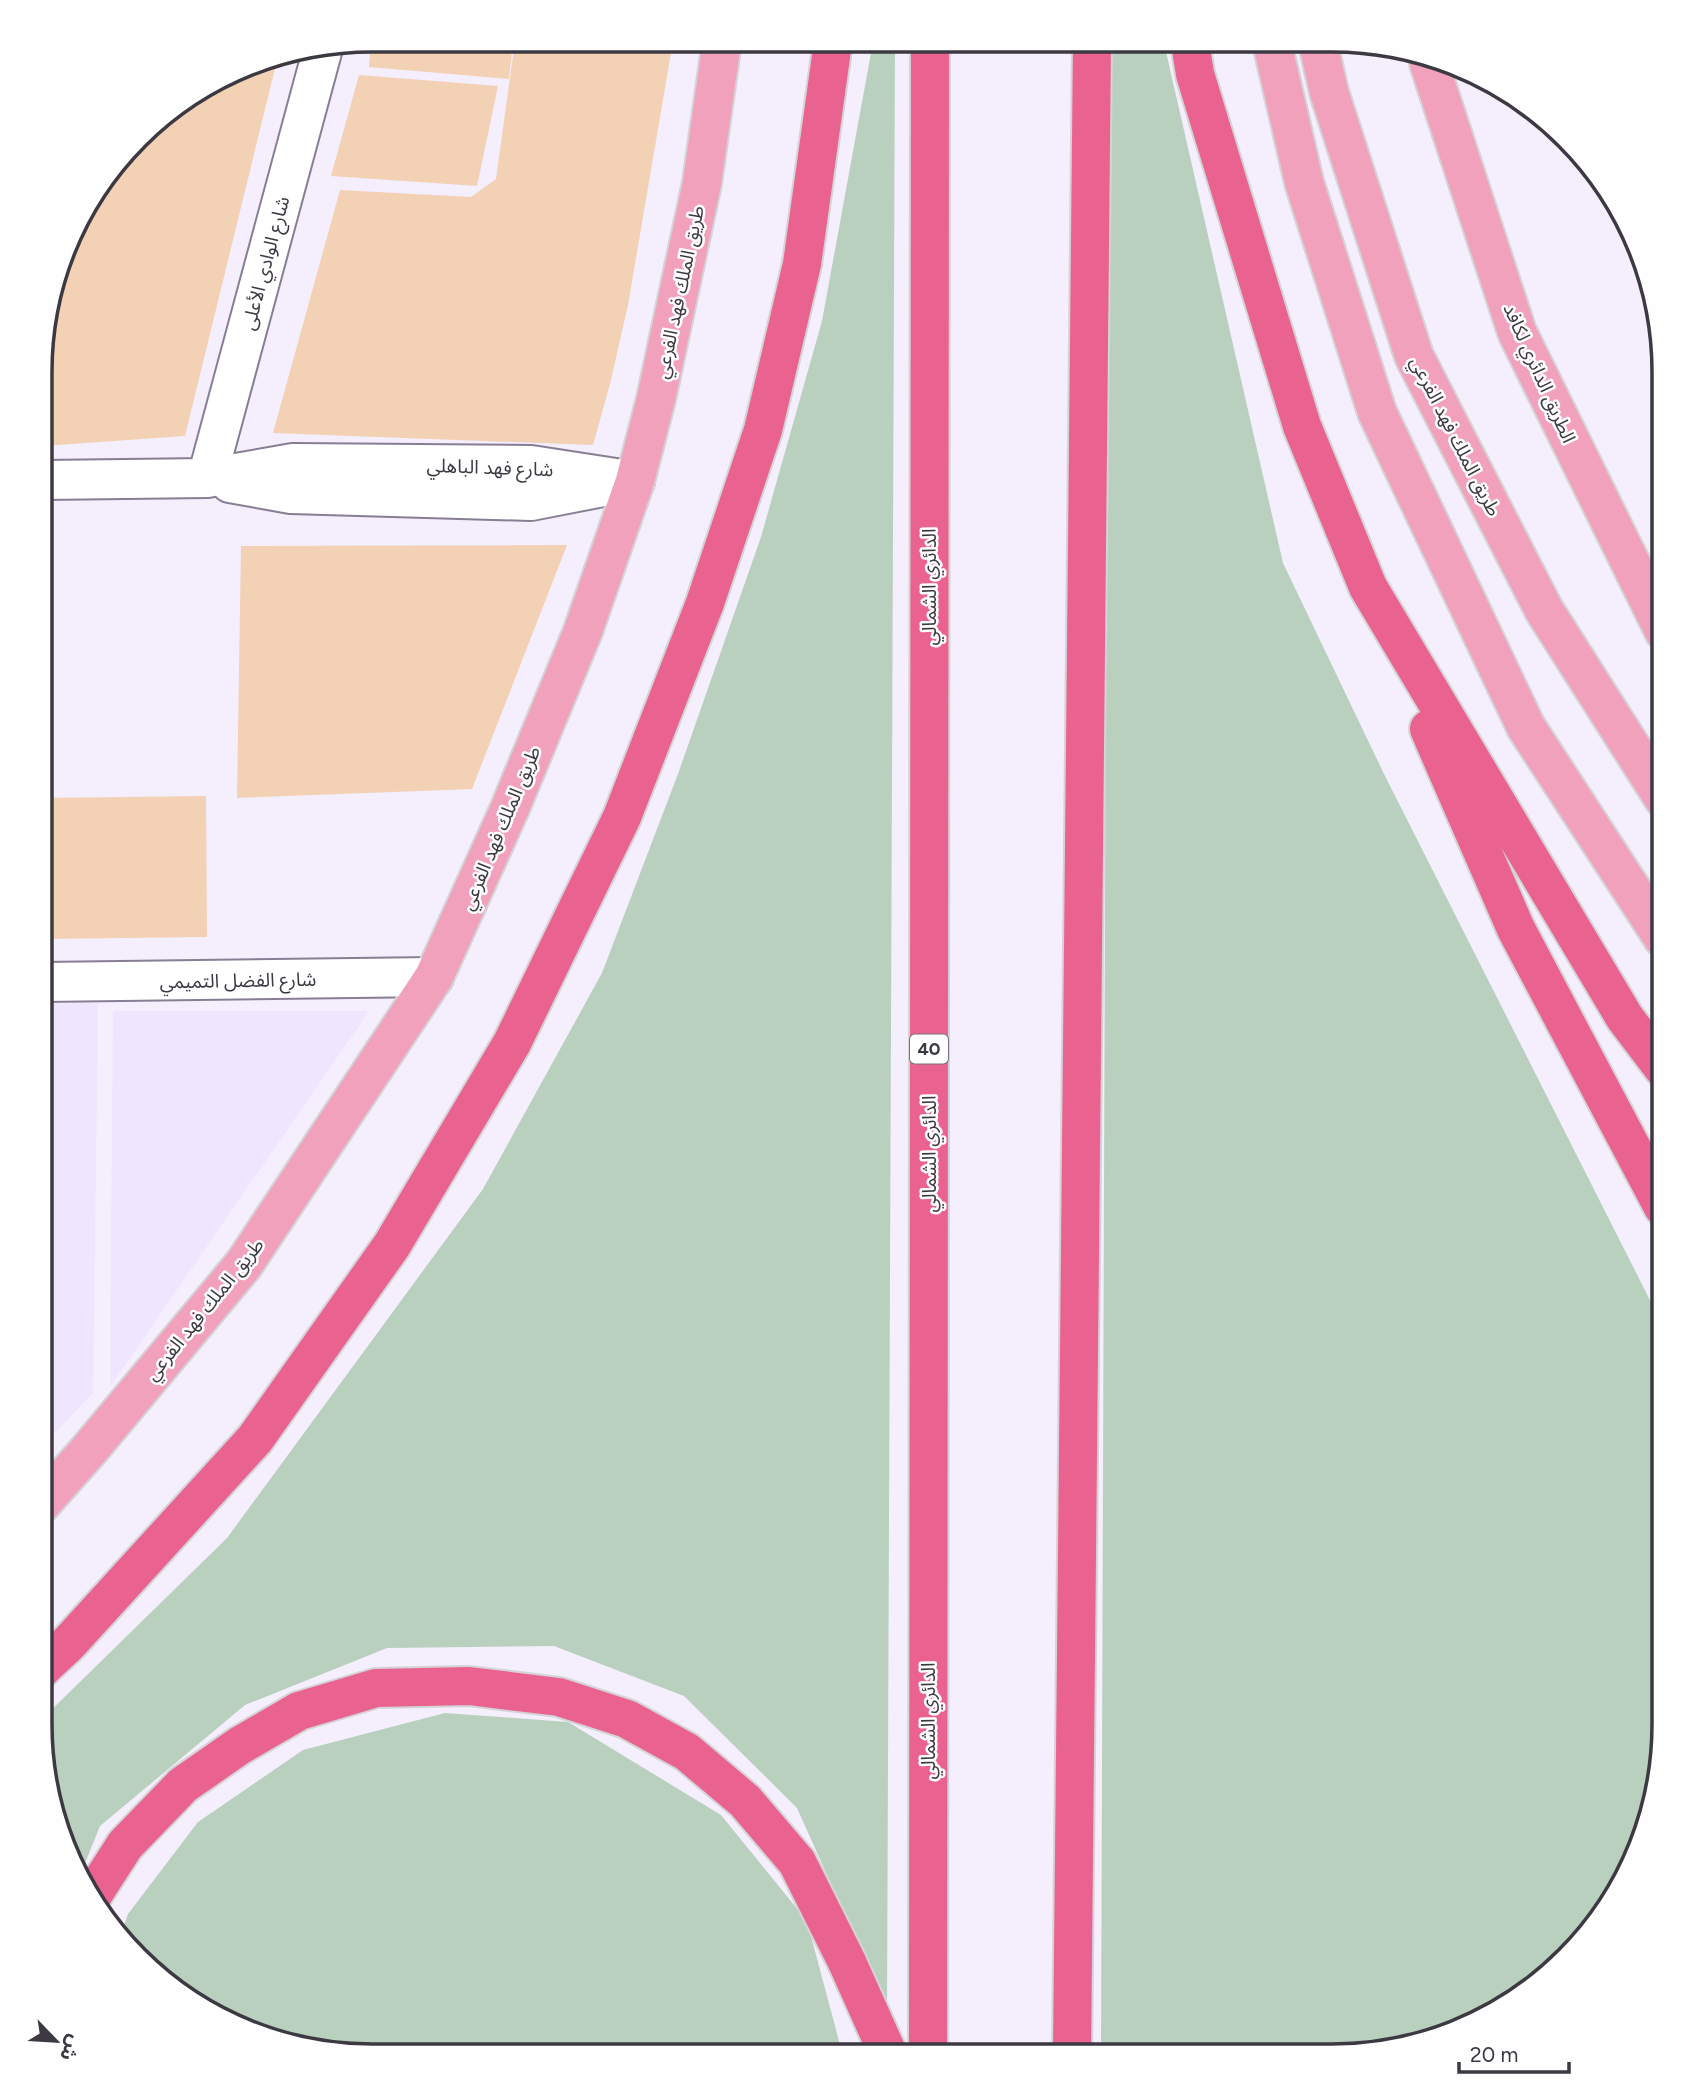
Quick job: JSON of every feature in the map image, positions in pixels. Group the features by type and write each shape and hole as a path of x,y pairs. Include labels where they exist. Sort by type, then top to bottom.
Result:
{"highway":[{"path":"52,1659 255,1439 392,1245 512,1043 622,817 705,603 763,430 802,264 832,52"},
{"name":"الدائري الشمالي","path":"928,2044 930,52"},
{"path":"1072,2044 1092,52"},
{"path":"1191,52 1195,74 1302,426 1516,929 1652,1186"},
{"path":"1368,586 1625,1018 1652,1054"},
{"path":"98,1889 125,1846 183,1785 239,1746 299,1711 376,1688 470,1686 559,1696 626,1719 687,1752 745,1801 797,1862 847,1962 884,2044"}],"main road":[{"name":"طريق الملك فهد الفرعي","path":"52,1492 244,1264 434,977 510,808 578,643 635,481 656,399 702,183 720,52"},
{"path":"1274,52 1304,182 1377,412 1526,727 1652,921"},
{"name":"طريق الملك فهد الفرعي","path":"1320,52 1329,93 1414,356 1545,610 1652,780"},
{"name":"الطريق الدائري لكافد","path":"1430,68 1517,332 1652,607"}],"street":[{"name":"شارع الوادي الأعلى","path":"207,478 321,57"},
{"name":"شارع فهد الباهلي","path":"52,480 207,478 293,463 518,464 635,481"},
{"name":"شارع الفضل التميمي","path":"52,982 434,977"}],"shaded area":[{"path":"98,1003 93,1393 52,1436 52,1004"},
{"path":"113,1011 369,1011 110,1387"}],"green space":[{"path":"871,52 895,52 887,2009 797,1808 684,1696 554,1646 387,1648 245,1705 100,1826 84,1865 63,1807 55,1766 52,1709 227,1538 483,1189 602,973 678,774 761,537 822,321"},
{"path":"1108,52 1166,52 1283,563 1384,774 1652,1304 1652,1725 1649,1766 1641,1807 1627,1847 1609,1885 1558,1951 1492,2002 1434,2028 1373,2042 1101,2044"},
{"path":"445,1713 568,1722 721,1815 807,1921 840,2044 351,2044 270,2028 212,2002 146,1951 124,1925 128,1914 198,1822 303,1750"}],"building":[{"path":"370,52 512,52 509,79 369,67"},
{"path":"513,52 671,52 628,305 593,445 273,433 340,190 471,197 496,179"},
{"path":"275,67 185,436 52,445 53,351 63,290 77,250 95,212 146,146 212,95"},
{"path":"359,75 498,86 477,186 331,176"},
{"path":"567,545 472,789 237,798 241,546"},
{"path":"206,796 207,937 52,939 52,798"}]}
